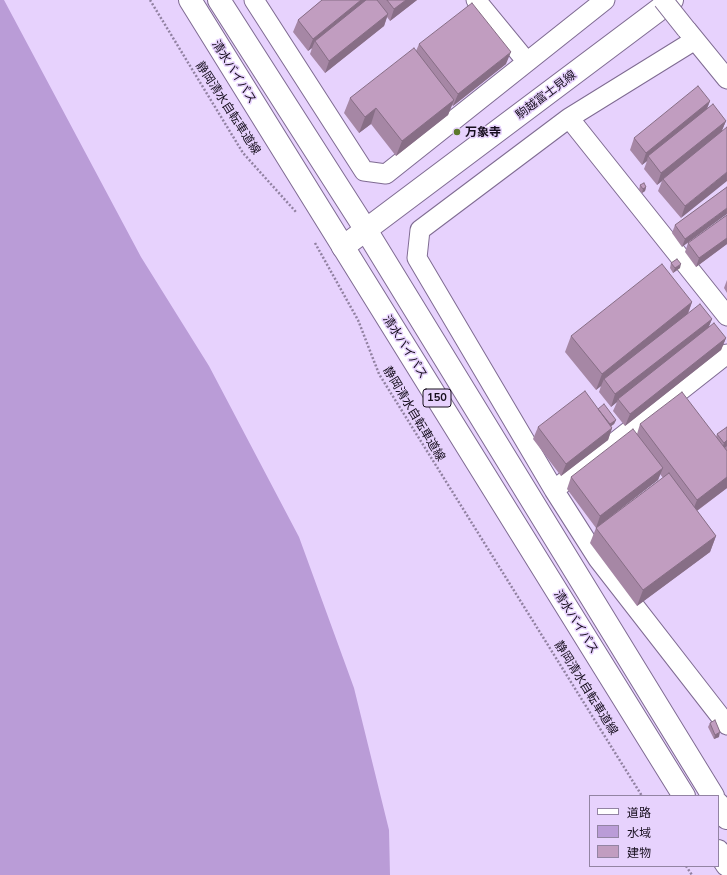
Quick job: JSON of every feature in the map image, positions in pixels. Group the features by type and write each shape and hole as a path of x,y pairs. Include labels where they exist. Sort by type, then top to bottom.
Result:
{"main road":[{"name":"清水バイパス","path":"190,0 683,795"},
{"name":"150","path":"219,0 366,230 712,795"},
{"name":"駒越富士見線","path":"343,247 672,0"},
{"path":"719,806 727,818"},
{"path":"719,853 727,865"}],"street":[{"path":"254,0 364,171 386,174 605,0"},
{"path":"476,0 527,62"},
{"path":"663,0 727,79"},
{"path":"691,34 569,118 420,230 416,258 554,490 598,559 727,725"},
{"path":"569,118 727,316"},
{"path":"554,490 727,354"}],"path":[{"name":"静岡清水自転車道線","path":"150,0 243,153 301,217"},
{"name":"静岡清水自転車道線","path":"312,238 358,320 378,374 641,795"}],"water":[{"path":"0,0 4,0 141,257 209,366 299,537 354,688 389,830 390,875 0,875"}],"building":[{"path":"322,0 361,0 313,39 298,20"},
{"path":"366,0 377,0 388,14 329,61 315,41"},
{"path":"387,0 406,0 394,9"},
{"path":"472,3 511,52 458,94 419,44"},
{"path":"414,48 454,100 402,141 376,108 365,117 350,98"},
{"path":"698,86 710,101 646,153 634,138"},
{"path":"713,104 726,121 661,173 648,156"},
{"path":"727,127 727,172 685,206 663,179"},
{"path":"644,183 646,187 643,189 640,185"},
{"path":"727,187 727,208 685,239 675,225"},
{"path":"727,215 727,238 699,258 688,243"},
{"path":"677,259 681,264 675,268 671,263"},
{"path":"662,264 692,302 602,374 571,336"},
{"path":"700,304 712,319 615,394 604,379"},
{"path":"714,323 726,338 630,414 618,399"},
{"path":"585,391 612,428 566,464 538,427"},
{"path":"682,392 727,451 727,477 697,500 640,424"},
{"path":"604,404 616,420 610,424 598,409"},
{"path":"727,427 727,440 724,443 717,434"},
{"path":"633,429 663,468 600,516 571,477"},
{"path":"669,473 716,536 643,590 596,528"},
{"path":"715,720 720,732 715,735 710,723"}],"place":[{"name":"万象寺","path":"457,132"}]}
